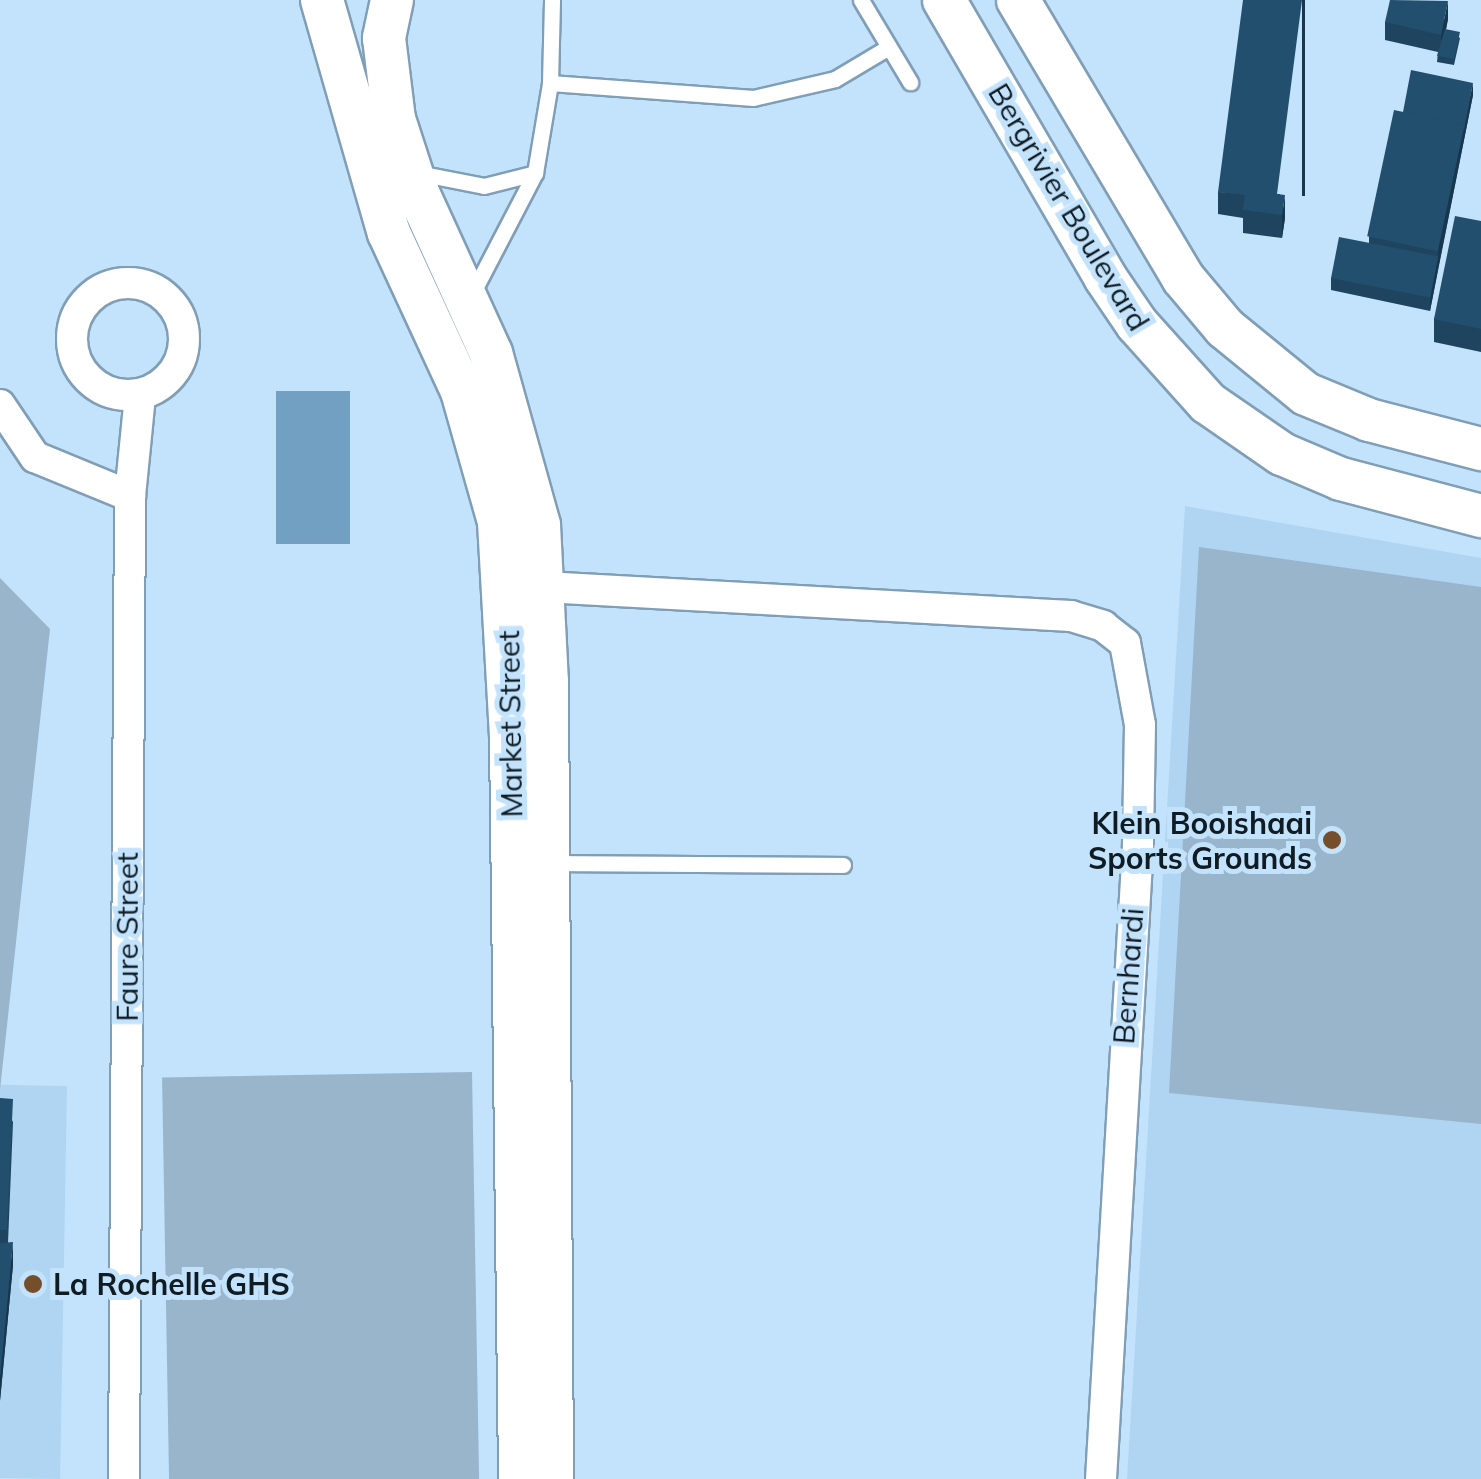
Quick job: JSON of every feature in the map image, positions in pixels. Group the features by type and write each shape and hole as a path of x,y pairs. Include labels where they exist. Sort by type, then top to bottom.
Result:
{"main road":[{"name":"Market Street","path":"322,0 389,233 462,391 499,522 512,738 520,1479"},
{"name":"Market Street","path":"392,0 384,65 410,171 467,301 523,450 544,587 552,1479"},
{"name":"Bergrivier Boulevard","path":"944,0 1137,324 1208,403 1282,454 1341,480 1481,516"},
{"name":"Bergrivier Boulevard","path":"1018,0 1183,278 1258,360 1306,394 1369,420 1481,449"}],"street":[{"name":"Faure Street","path":"124,1479 130,496 140,395"},
{"path":"0,405 35,457 130,496"},
{"name":"Bernhardi","path":"544,587 1071,616 1103,626 1124,643 1140,725 1138,845 1101,1479"}],"lane":[{"path":"467,301 535,173 550,83 552,0"},
{"path":"861,0 910,82"},
{"path":"550,83 753,98 835,79 887,48"},
{"path":"410,171 484,186 535,173"},
{"path":"548,862 843,865"}],"shaded area":[{"path":"276,391 350,391 350,544 276,544"},
{"path":"1185,506 1481,558 1481,1479 1127,1479"},
{"name":"Klein Booishaai Sports Grounds","path":"1199,547 1481,587 1481,1124 1169,1093"},
{"path":"0,578 50,629 0,1090"},
{"path":"472,1072 479,1479 169,1479 162,1077"},
{"name":"La Rochelle GHS","path":"0,1085 67,1086 60,1479 0,1478"}],"building":[{"path":"1243,0 1302,0 1277,194 1285,195 1282,215 1243,210 1245,195 1218,192"},
{"path":"1390,0 1448,1 1441,35 1385,22"},
{"path":"1445,29 1460,32 1454,59 1437,56"},
{"path":"1411,70 1473,83 1464,130 1464,125 1403,112"},
{"path":"1394,110 1464,125 1438,251 1367,236"},
{"path":"1455,216 1481,221 1481,329 1434,319"},
{"path":"1339,237 1438,256 1430,298 1331,278"},
{"path":"0,1098 13,1099 7,1230 0,1230"},
{"path":"13,1242 0,1378 0,1243"}],"place":[{"name":"Klein Booishaai Sports Grounds","path":"1332,840"},
{"name":"La Rochelle GHS","path":"33,1284"}]}
